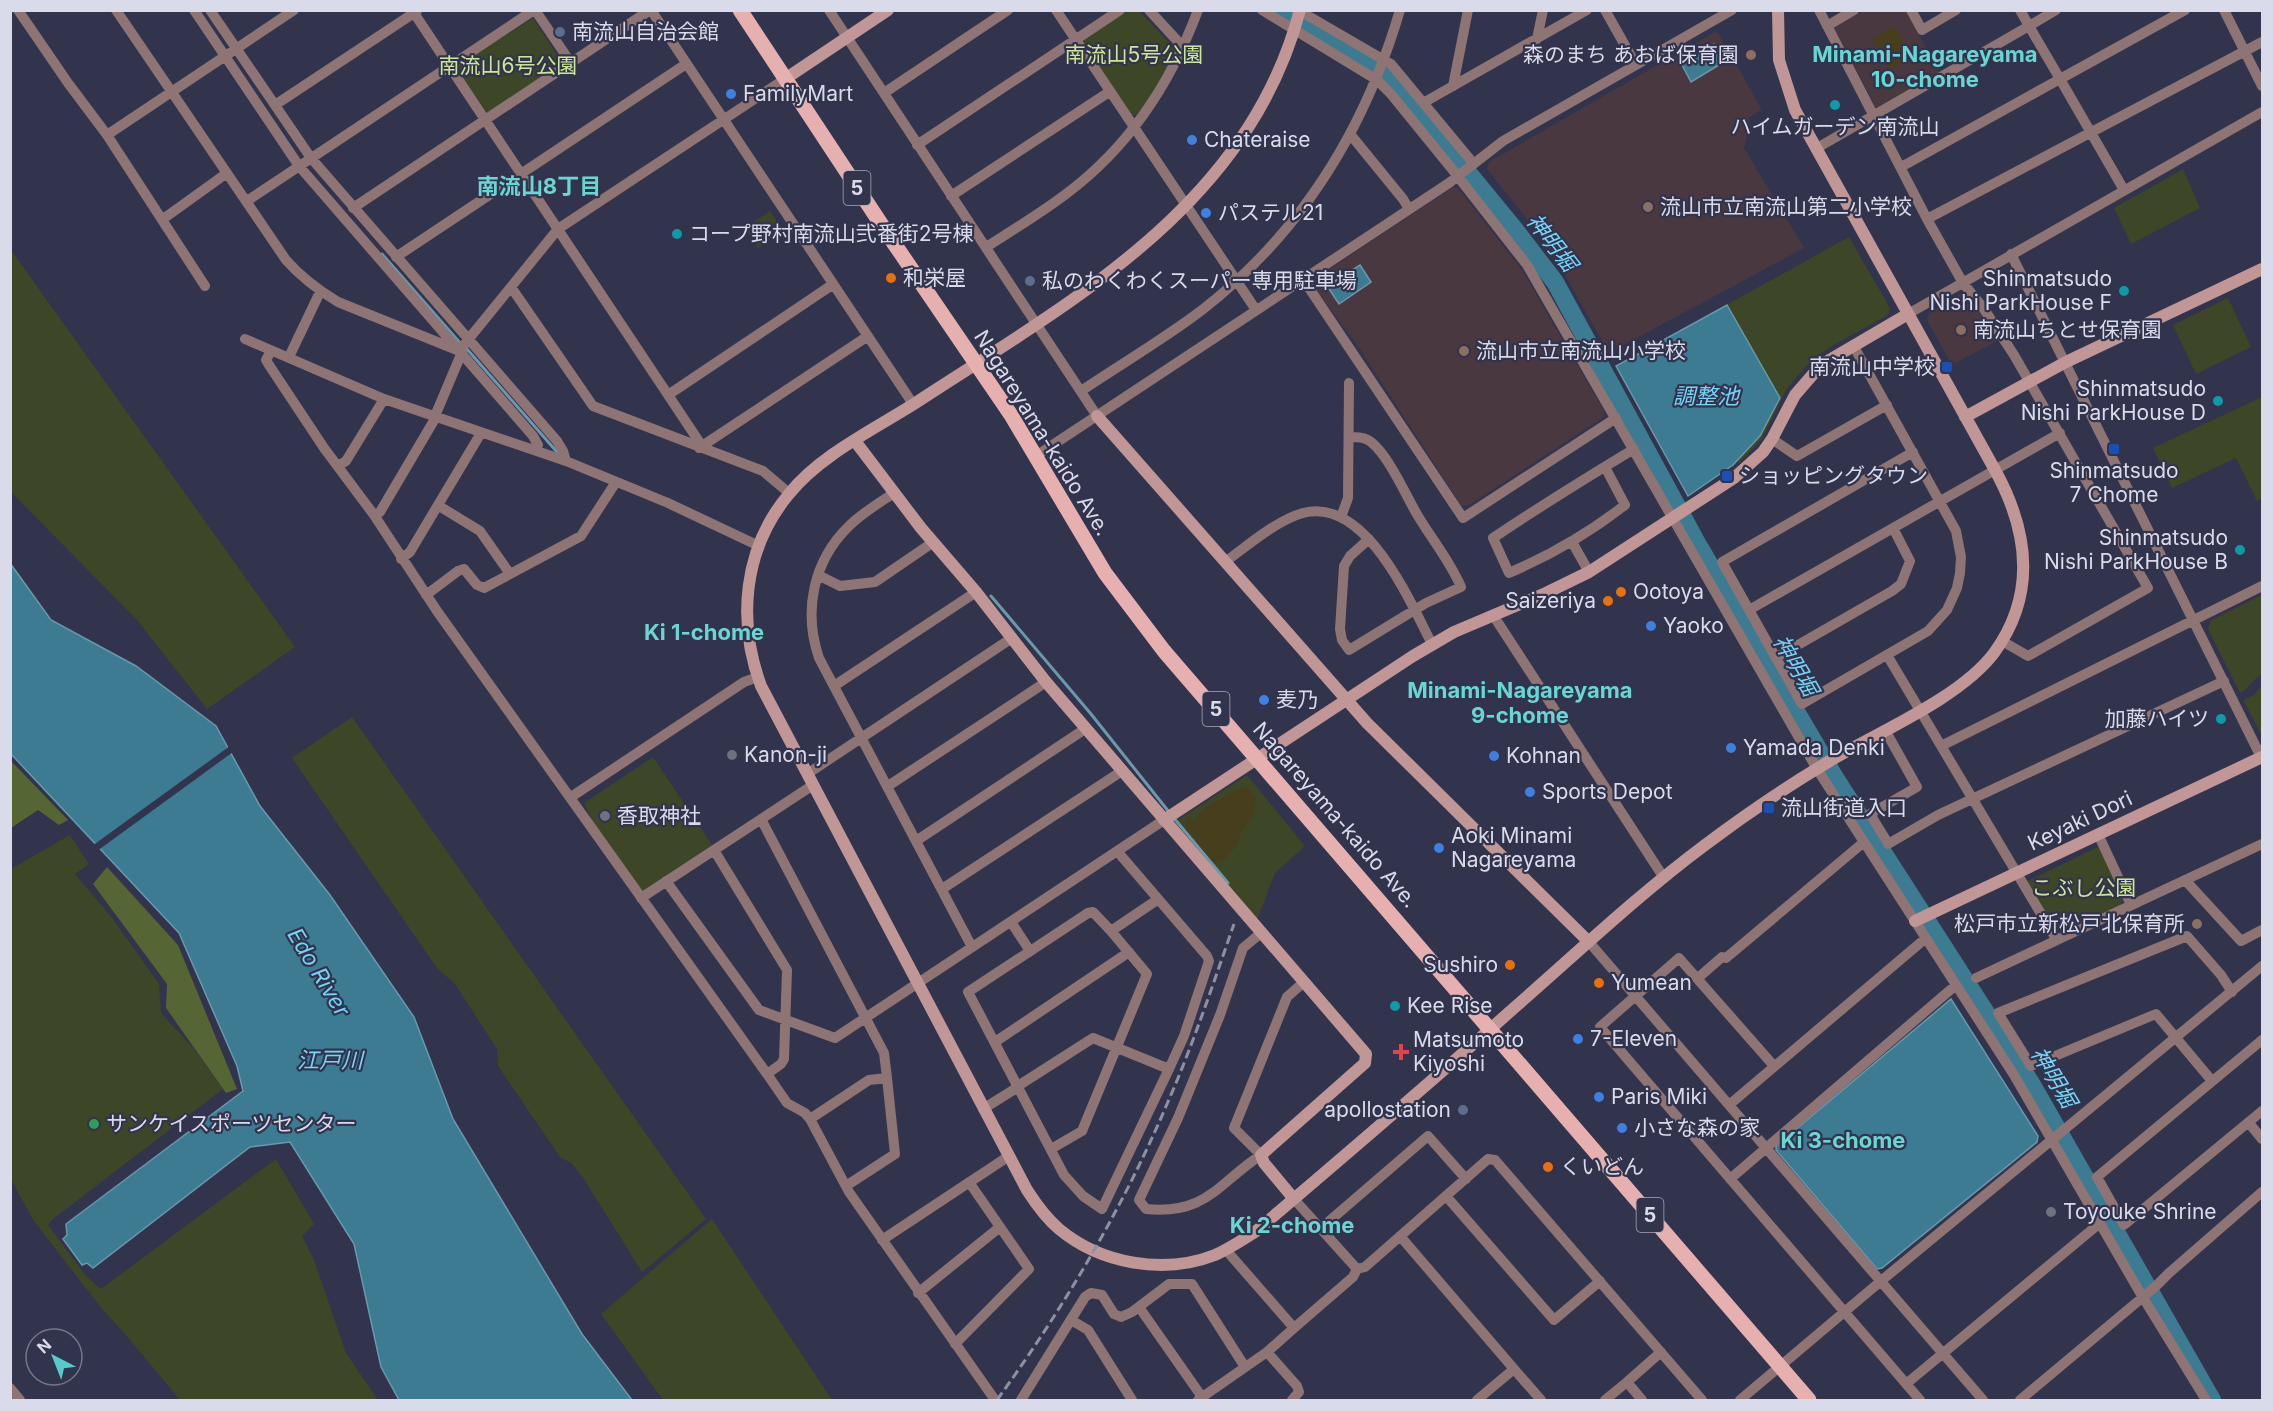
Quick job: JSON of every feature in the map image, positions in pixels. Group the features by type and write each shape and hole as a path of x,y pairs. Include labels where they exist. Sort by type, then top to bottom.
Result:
{"main road":[{"name":"Nagareyama-kaido Ave.","path":"740,10 976,363 1036,456 1088,546 1125,603 1809,1401"}],"street":[{"path":"18,10 107,135 205,286"},
{"path":"116,10 286,260 309,283 320,292 364,314 461,351"},
{"path":"194,10 299,166 533,436 538,445 536,450"},
{"path":"210,10 311,158 557,441 566,461"},
{"path":"107,135 294,10"},
{"path":"247,201 534,10 571,63"},
{"path":"353,208 651,10 913,404"},
{"path":"829,10 1097,416 1130,455 1168,494 1367,723 1589,942 1983,1401"},
{"path":"374,515 380,512 436,416 461,351 558,230 888,10"},
{"path":"884,93 1008,10"},
{"path":"1056,10 1256,310"},
{"path":"917,145 1120,10"},
{"path":"1149,10 1183,47"},
{"path":"986,247 1080,183 1107,159 1155,100 1183,47 1198,10"},
{"path":"1262,10 1298,17 1391,64 1424,103 1527,265 1634,449 1679,514 1823,765 1864,842 1917,920 1956,986 2054,1138 2100,1223 2148,1292 2206,1401"},
{"path":"1081,391 1201,311 1255,263 1307,203 1350,134 1377,80 1400,10"},
{"path":"1453,86 1467,10"},
{"path":"1537,39 1543,10"},
{"path":"1424,103 1587,10"},
{"path":"1605,10 1636,65"},
{"path":"1036,456 1409,209 1503,141 1732,10"},
{"path":"1298,17 1274,79 1250,126 1221,167 1186,207 1134,254 1036,324 812,471 789,493 772,519 759,546 750,578 746,617 750,652 758,677 1009,1156 1040,1209 1059,1228 1090,1249 1140,1264 1166,1265 1198,1260 1226,1250 1255,1232 1664,878 1741,819 1823,765 1919,711 1970,678 1983,666 2002,641 2016,606 2023,577 2023,550 2014,509 1995,470 1795,110 1783,76 1778,48 1778,10"},
{"path":"1819,10 1927,219 1963,283 1984,309 2029,381 2148,588 2028,656 2002,641"},
{"path":"1827,26 1854,10"},
{"path":"1911,10 1922,30 1956,10"},
{"path":"2020,10 2124,190"},
{"path":"1817,148 2056,10"},
{"path":"1901,167 2185,10"},
{"path":"2224,10 2262,86"},
{"path":"275,105 414,11 701,447"},
{"path":"1298,17 1377,80 1465,169"},
{"path":"1927,219 2262,42"},
{"path":"396,257 687,64"},
{"path":"951,196 1109,92"},
{"path":"666,881 759,1010 835,1038 1432,644 1589,572 1743,471 1773,439 1802,384 1821,365 2262,112"},
{"path":"1350,134 1409,209"},
{"path":"163,219 227,173"},
{"path":"2012,254 2262,758"},
{"path":"1965,417 2066,362 2262,269"},
{"path":"1303,279 1462,518 1616,418"},
{"path":"668,395 832,285"},
{"path":"511,287 593,406 763,471 789,493"},
{"path":"289,357 320,292"},
{"path":"701,447 868,336"},
{"path":"245,339 384,399 566,461 668,503 759,546"},
{"path":"1853,345 1887,405 1913,452 1940,501 1956,531 1961,558 1957,588 1947,610 1918,638 1802,704 1722,562 1913,452"},
{"path":"271,351 266,360 269,365 374,515 401,559 787,1103 805,1113 810,1119 846,1186 995,1401"},
{"path":"1341,517 1348,498 1349,383"},
{"path":"338,466 346,461 384,399"},
{"path":"1773,439 1797,456 1887,405"},
{"path":"401,559 411,552 481,433"},
{"path":"1749,610 2060,433"},
{"path":"1349,437 1362,437 1371,441 1376,447 1399,480 1418,517 1451,565 1461,587 1414,610 1349,651 1342,640 1340,629 1344,566 1350,556 1369,539"},
{"path":"855,441 933,543 976,592 1085,729 1366,1054 1365,1063 1226,1185 1187,1206 1159,1210 1146,1209 1139,1200 1183,1108 1220,1015 1243,948 1261,933"},
{"path":"1605,467 1625,505 1596,528 1541,559 1509,573 1493,538 1605,467 1634,449"},
{"path":"426,595 464,569 477,585 484,588 581,536 616,482"},
{"path":"894,493 858,518 843,532 825,557 812,602 812,631 819,658 972,947"},
{"path":"439,506 480,531 510,574"},
{"path":"1225,561 1292,517 1318,512 1341,517 1369,539 1388,563 1432,644"},
{"path":"1777,657 1902,584 1910,561 1893,528"},
{"path":"1572,542 1589,572"},
{"path":"818,575 840,586 875,582 933,543"},
{"path":"1941,746 2262,586"},
{"path":"834,686 976,592"},
{"path":"1493,615 1664,878"},
{"path":"641,898 761,819 862,738 1012,638"},
{"path":"1887,655 2056,939"},
{"path":"571,797 744,682 758,677"},
{"path":"1885,730 1917,787 1870,814 1887,842 1938,815 2224,681"},
{"path":"888,786 1046,682"},
{"path":"916,841 1085,729"},
{"name":"Keyaki Dori","path":"1917,920 2262,758"},
{"path":"942,890 1122,771"},
{"path":"761,819 884,1053 895,1154 846,1186"},
{"path":"2098,834 2131,905"},
{"path":"1698,978 1722,957 1726,958 1864,842"},
{"path":"1976,978 2262,844"},
{"path":"714,850 787,970 784,1059 767,1074"},
{"path":"1051,1149 1082,1131 1147,974 1096,914 1089,913 968,992 1018,1087 1051,1149 1069,1182 1083,1196 1102,1209 1184,1036 1209,967 1207,956 1117,851"},
{"path":"2185,880 2241,940 2262,930"},
{"path":"1111,931 1157,900"},
{"path":"1011,922 1030,951"},
{"path":"2212,1081 2156,1014 2031,1066 1998,1013 2187,936 2221,975 2232,992"},
{"path":"1730,1105 1926,938"},
{"path":"995,1042 1129,952"},
{"path":"1774,1066 1679,958 1600,1027 1920,1401"},
{"path":"1740,1401 1881,1281 2262,966"},
{"path":"1304,982 1287,997 1234,1128 1261,1155 1264,1163 1294,1199 1357,1269"},
{"path":"1730,1179 1956,986"},
{"path":"983,1109 1093,1038 1169,1069"},
{"path":"2262,1040 2097,1177 2124,1225 2262,1112"},
{"path":"810,1119 869,1080 887,1078"},
{"path":"2249,1123 2262,1139"},
{"path":"1320,1229 1428,1136 1466,1179"},
{"path":"882,1240 1009,1156"},
{"path":"1139,1307 1200,1399 1267,1352 1353,1277 1357,1269 1365,1267 1488,1159 1496,1160 1702,1401"},
{"path":"955,1344 1029,1269 969,1182"},
{"path":"2020,1401 2262,1192"},
{"path":"1446,1196 1554,1320 1600,1281"},
{"path":"1906,1384 2100,1223"},
{"path":"918,1293 1000,1227"},
{"path":"1400,1236 1541,1401"},
{"path":"1226,1250 1294,1328"},
{"path":"1021,1401 1084,1297 1091,1293 1102,1295 1114,1314 1120,1317 1139,1307 1169,1284 1192,1284 1245,1367"},
{"path":"1071,1320 1088,1330 1132,1401"},
{"path":"1267,1352 1297,1386 1299,1392 1292,1401"},
{"path":"1605,1401 1661,1352"},
{"path":"1477,1401 1514,1369"},
{"path":"1627,1382 1642,1401"},
{"path":"10,1388 20,1401"}],"shaded area":[{"path":"1862,11 1906,11 1940,73 1876,108 1833,26"},
{"name":"流山市立南流山第二小学校","path":"1715,32 1719,34 1762,110 1748,118 1750,123 1744,148 1804,248 1609,353 1547,244 1487,169 1489,162"},
{"name":"流山市立南流山小学校","path":"1453,187 1458,188 1522,270 1604,411 1604,417 1467,506 1461,505 1358,346 1313,286 1313,280"},
{"name":"南流山ちとせ保育園","path":"1962,292 1977,308 1997,341 1952,365 1927,320 1929,313"}],"green space":[{"name":"南流山5号公園","path":"1127,11 1139,11 1177,51 1141,114 1131,115 1082,40"},
{"name":"南流山6号公園","path":"533,18 563,64 487,113 455,67"},
{"path":"2183,169 2200,208 2131,244 2114,208"},
{"path":"770,211 783,231 758,248 745,228"},
{"path":"1849,237 1890,308 1888,315 1828,348 1805,367 1786,390 1762,439 1739,463 1667,338"},
{"path":"11,250 295,647 207,709 137,620 11,492"},
{"path":"2228,298 2251,347 2196,374 2173,325"},
{"path":"2262,397 2262,498 2257,501 2236,458 2172,488 2153,448"},
{"path":"2262,595 2262,674 2240,693 2208,629 2210,621"},
{"path":"2262,685 2262,736 2243,700 2254,695"},
{"path":"352,717 706,1219 642,1272 582,1176 571,1163 560,1157 498,1066 497,1049 455,984 437,968 292,758"},
{"path":"653,757 712,845 641,892 593,822 584,803"},
{"path":"10,761 68,820 59,825 38,810 11,828"},
{"path":"1247,775 1305,846 1275,873 1257,920 1177,827 1178,820"},
{"name":"サンケイスポーツセンター","path":"70,835 89,864 75,874 113,919 159,984 161,1013 194,1049 223,1089 48,1225 86,1276 101,1289 276,1159 314,1224 302,1236 314,1260 346,1353 378,1400 180,1400 102,1309 33,1220 11,1179 11,869"},
{"name":"こぶし公園","path":"2100,846 2123,900 2120,906 2061,931 2056,930 2026,882"},
{"path":"107,867 178,945 237,1089 226,1093 166,1008 167,984 93,884"},
{"path":"712,1219 832,1400 663,1400 601,1314"}],"sand":[{"path":"1894,26 1912,58 1890,70 1872,39"},
{"path":"1242,787 1248,788 1256,799 1252,820 1244,827 1235,848 1224,860 1213,862 1198,846 1195,835 1185,833 1187,818 1196,819 1203,809"}],"water":[{"path":"1714,44 1724,62 1691,82 1681,63"},
{"path":"1360,265 1371,282 1339,304 1327,286"},
{"name":"調整池","path":"1727,305 1780,398 1760,436 1733,465 1688,496 1616,366"},
{"name":"江戸川","path":"10,563 51,620 136,666 216,726 260,806 330,895 414,1017 453,1119 582,1334 632,1400 399,1400 381,1367 354,1244 290,1142 250,1147 93,1268 87,1263 82,1265 63,1239 67,1235 66,1224 243,1091 237,1066 179,933 11,754"},
{"path":"1951,999 2038,1136 2037,1142 1882,1268 1877,1269 1776,1150 1776,1146"}],"pier":[{"path":"230,746 233,752 97,851 92,846"}],"waterway":[{"name":"神明堀","path":"1279,10 1387,74 1555,282 1697,543 1834,776 2031,1083 2212,1400"},
{"path":"382,254 461,344"},
{"path":"466,348 557,452"},
{"path":"991,596 1091,714 1169,812"},
{"path":"1173,817 1228,883"}],"railway":[{"path":"997,1400 1068,1294 1111,1219 1150,1143 1185,1059 1234,924"}],"place":[{"name":"南流山自治会館","path":"560,32"},
{"name":"森のまち あおば保育園","path":"1751,55"},
{"name":"FamilyMart","path":"731,94"},
{"name":"ハイムガーデン南流山","path":"1835,105"},
{"name":"Chateraise","path":"1192,140"},
{"name":"流山市立南流山第二小学校","path":"1648,207"},
{"name":"パステル21","path":"1206,213"},
{"name":"コープ野村南流山弐番街2号棟","path":"677,234"},
{"name":"和栄屋","path":"891,278"},
{"name":"私のわくわくスーパー専用駐車場","path":"1030,281"},
{"name":"Shinmatsudo Nishi ParkHouse F","path":"2124,291"},
{"name":"南流山ちとせ保育園","path":"1961,330"},
{"name":"流山市立南流山小学校","path":"1464,351"},
{"name":"南流山中学校","path":"1947,367"},
{"name":"Shinmatsudo Nishi ParkHouse D","path":"2218,401"},
{"name":"Shinmatsudo 7 Chome","path":"2114,449"},
{"name":"ショッピングタウン","path":"1727,476"},
{"name":"Shinmatsudo Nishi ParkHouse B","path":"2240,550"},
{"name":"Ootoya","path":"1621,592"},
{"name":"Saizeriya","path":"1608,601"},
{"name":"Yaoko","path":"1651,626"},
{"name":"麦乃","path":"1264,700"},
{"name":"加藤ハイツ","path":"2221,719"},
{"name":"Yamada Denki","path":"1731,748"},
{"name":"Kanon-ji","path":"732,755"},
{"name":"Kohnan","path":"1494,756"},
{"name":"Sports Depot","path":"1530,792"},
{"name":"流山街道入口","path":"1769,808"},
{"name":"香取神社","path":"605,816"},
{"name":"Aoki Minami Nagareyama","path":"1439,848"},
{"name":"松戸市立新松戸北保育所","path":"2197,924"},
{"name":"Sushiro","path":"1510,965"},
{"name":"Yumean","path":"1599,983"},
{"name":"Kee Rise","path":"1395,1006"},
{"name":"7-Eleven","path":"1578,1039"},
{"name":"Matsumoto Kiyoshi","path":"1401,1052"},
{"name":"Paris Miki","path":"1599,1097"},
{"name":"apollostation","path":"1463,1110"},
{"name":"サンケイスポーツセンター","path":"94,1124"},
{"name":"小さな森の家","path":"1622,1128"},
{"name":"くいどん","path":"1548,1167"},
{"name":"Toyouke Shrine","path":"2051,1212"}],"district":[{"name":"Minami-Nagareyama 10-chome","path":"1925,66"},
{"name":"南流山8丁目","path":"539,186"},
{"name":"Ki 1-chome","path":"704,632"},
{"name":"Minami-Nagareyama 9-chome","path":"1520,702"},
{"name":"Ki 3-chome","path":"1843,1140"},
{"name":"Ki 2-chome","path":"1292,1225"}],"water label":[{"name":"Edo River","path":"319,972"}]}
